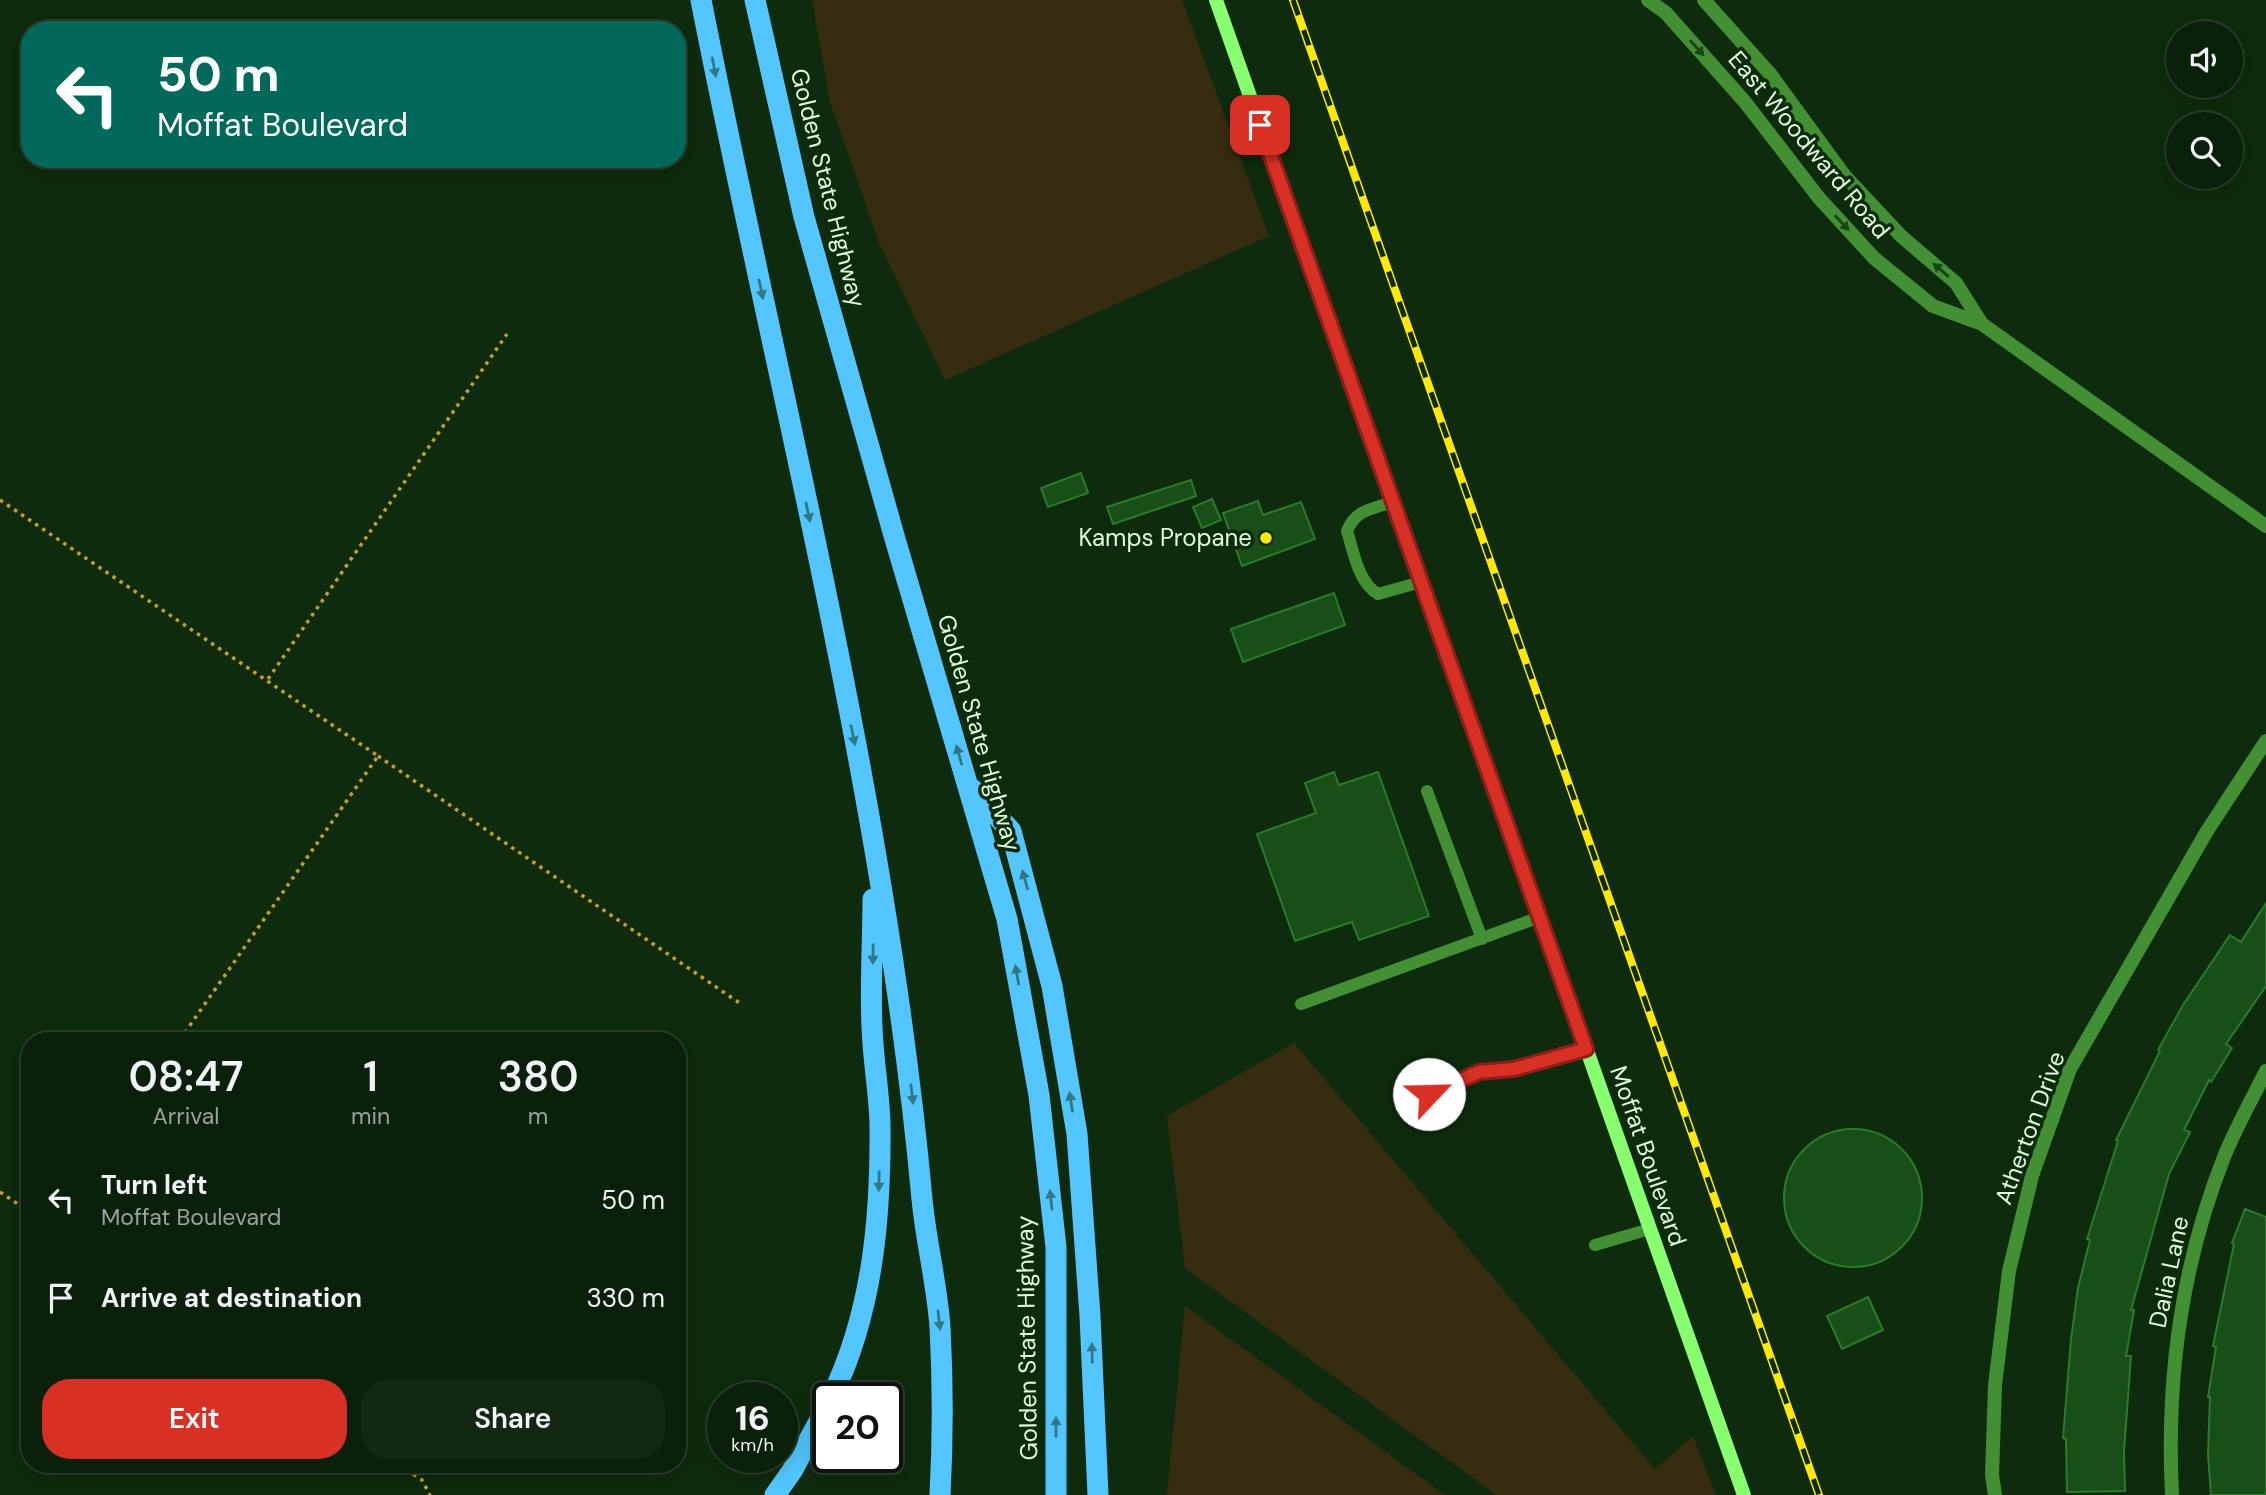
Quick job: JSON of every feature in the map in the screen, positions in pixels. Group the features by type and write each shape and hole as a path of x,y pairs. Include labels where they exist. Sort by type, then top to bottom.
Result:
{"highway":[{"path":"701,0 874,837 903,1026 923,1209 940,1325 943,1447 940,1495"},
{"name":"Golden State Highway","path":"755,0 804,217 1007,919 1039,1096 1056,1247 1056,1495"},
{"path":"967,784 1011,831 1052,986 1077,1134 1090,1316 1098,1495"},
{"path":"839,1382 848,1363 869,1289 879,1209 880,1120 872,1027 874,837"},
{"path":"775,1495 812,1434"}],"main road":[{"name":"Moffat Boulevard","path":"1216,0 1744,1495"}],"street":[{"name":"East Woodward Road","path":"1648,0 1665,13 1745,102 1819,198 1874,258 1933,306 1982,324 2266,526"},
{"name":"East Woodward Road","path":"1704,0 1772,75 1844,175 1902,236 1956,283 1982,324"},
{"name":"Atherton Drive","path":"1995,1495 1992,1475 1995,1385 2009,1271 2032,1176 2070,1069 2207,831 2266,741"},
{"name":"Dalia Lane","path":"2172,1495 2169,1444 2178,1318 2196,1238 2225,1155 2266,1070"}],"lane":[{"path":"1393,502 1357,515 1347,531 1363,578 1368,588 1378,594 1421,582"},
{"path":"1427,791 1482,939"},
{"path":"1301,1004 1540,917"},
{"path":"1429,1094 1479,1072 1514,1069 1586,1049"},
{"path":"1595,1245 1650,1229"}],"path":[{"path":"268,679 506,334"},
{"path":"0,500 268,679 741,1004"},
{"path":"185,1032 378,756"},
{"path":"0,1192 21,1206"},
{"path":"411,1473 422,1480 430,1495"}],"shaded area":[{"path":"812,0 1182,0 1269,236 945,380 880,245 830,102"},
{"path":"1294,1043 1655,1469 1693,1436 1716,1495 1496,1495 1185,1268 1167,1116"},
{"path":"1185,1306 1445,1495 1167,1495"}],"building":[{"path":"1081,473 1088,493 1048,507 1041,488"},
{"path":"1191,480 1196,496 1113,524 1107,507"},
{"path":"1212,499 1221,520 1202,528 1193,507"},
{"path":"1258,501 1263,515 1301,502 1315,539 1242,566 1223,513"},
{"path":"1334,593 1345,625 1243,662 1231,629"},
{"path":"1334,772 1339,785 1378,772 1429,916 1359,940 1352,922 1295,941 1257,834 1316,813 1305,783"},
{"path":"2266,903 2266,986 2226,1044 2232,1048 2211,1082 2209,1080 2184,1130 2190,1132 2169,1174 2131,1310 2134,1310 2126,1356 2131,1356 2124,1451 2125,1491 2067,1492 2066,1439 2063,1438 2078,1288 2090,1240 2087,1239 2118,1141 2116,1140 2160,1051 2158,1050 2183,1005 2230,935 2241,942"},
{"path":"1853,1129 1879,1135 1901,1150 1916,1172 1922,1198 1916,1224 1901,1246 1879,1261 1853,1267 1827,1261 1805,1246 1790,1224 1784,1198 1790,1172 1805,1150 1827,1135"},
{"path":"2245,1209 2266,1217 2266,1495 2211,1495 2208,1397 2216,1347 2213,1346 2234,1244 2232,1243"},
{"path":"1868,1297 1883,1330 1842,1349 1827,1316"}],"railway":[{"path":"1293,0 1819,1495"}],"place":[{"name":"Kamps Propane","path":"1266,538"}],"route":[{"path":"1260,125 1586,1049 1514,1069 1479,1072 1429,1094"}]}
